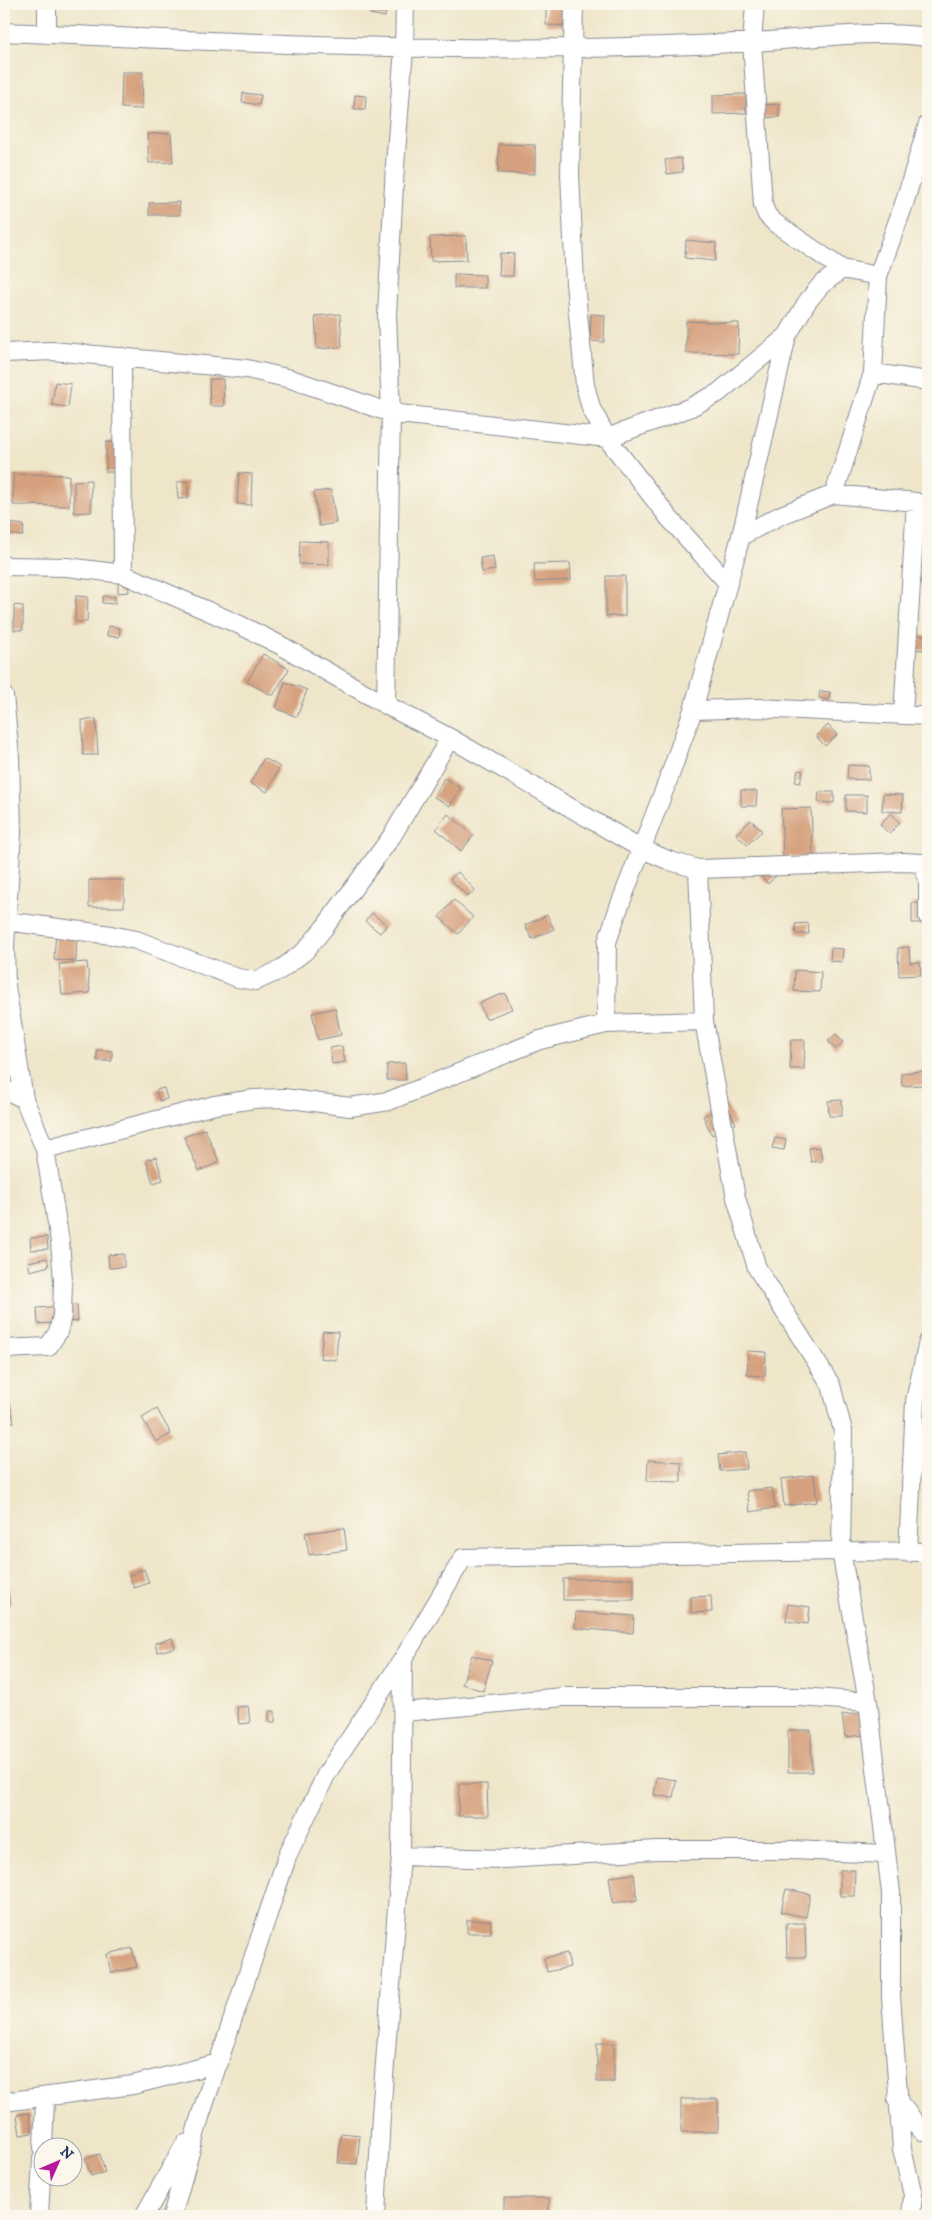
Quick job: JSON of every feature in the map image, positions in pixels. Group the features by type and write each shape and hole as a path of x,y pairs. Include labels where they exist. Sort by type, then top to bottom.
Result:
{"street":[{"path":"47,4 47,34"},
{"path":"386,705 391,413 387,315 404,48 405,4"},
{"path":"574,4 570,174 575,283 585,385 591,408 607,438 669,518 727,582"},
{"path":"754,4 752,42 763,205 775,224 842,269 878,276"},
{"path":"4,32 260,44 404,48 573,48 752,42 846,33 928,37"},
{"path":"834,494 873,373 878,276 904,204 928,124"},
{"path":"606,1024 608,942 619,907 693,710 741,536 787,336 807,302 821,285 842,269"},
{"path":"4,353 52,351 247,369 291,379 391,413 607,438 689,408 718,393 787,336"},
{"path":"122,357 123,574"},
{"path":"873,373 928,381"},
{"path":"741,536 781,515 834,494 916,502 903,715"},
{"path":"4,566 67,567 123,574 256,633 450,738 642,849 670,861 698,869 903,862 922,864 928,879 928,917"},
{"path":"4,696 10,757 12,833 6,921 6,986 24,1099 45,1150 62,1262 62,1307 58,1332 48,1347 4,1349"},
{"path":"693,710 756,708 928,716"},
{"path":"6,921 136,940 238,978 256,981 280,970 305,952 392,836 450,738"},
{"path":"698,869 704,1020 736,1198 757,1268 831,1385 844,1431 841,1551 868,1702 891,1893 891,1996 902,2149 913,2195 911,2216"},
{"path":"45,1150 215,1105 254,1099 284,1098 350,1107 389,1101 540,1040 606,1024 704,1020"},
{"path":"4,1089 24,1099"},
{"path":"908,1553 915,1401 928,1340"},
{"path":"172,2216 200,2117 288,1854 327,1773 403,1659 462,1558 841,1551 928,1552"},
{"path":"376,2216 381,2115 401,1856 404,1712 403,1659"},
{"path":"404,1712 563,1697 801,1696 868,1702"},
{"path":"401,1856 504,1859 667,1850 792,1850 886,1854"},
{"path":"4,2102 133,2086 219,2063"},
{"path":"43,2138 45,2098"},
{"path":"898,2100 925,2131 902,2149"},
{"path":"144,2216 200,2117"},
{"path":"39,2216 40,2188"}],"building":[{"path":"546,4 577,4 576,26 546,25"},
{"path":"372,6 386,9 385,17 370,14"},
{"path":"122,72 143,72 142,109 121,108"},
{"path":"243,93 261,95 259,105 242,102"},
{"path":"746,94 746,113 713,114 713,95"},
{"path":"355,95 366,96 365,109 354,109"},
{"path":"779,104 779,117 759,118 758,105"},
{"path":"171,133 173,162 149,163 147,134"},
{"path":"499,144 535,145 535,174 498,173"},
{"path":"681,158 683,172 667,174 665,160"},
{"path":"179,202 180,215 149,215 149,203"},
{"path":"466,236 467,260 431,261 430,237"},
{"path":"686,240 716,243 715,261 685,258"},
{"path":"500,253 514,254 513,276 499,276"},
{"path":"454,274 485,275 485,288 454,288"},
{"path":"340,314 342,347 317,349 315,316"},
{"path":"591,314 605,315 604,342 590,341"},
{"path":"686,321 739,323 738,354 686,353"},
{"path":"209,379 223,379 224,406 210,406"},
{"path":"55,382 71,384 68,407 52,405"},
{"path":"106,442 122,442 122,472 106,472"},
{"path":"239,473 252,474 251,505 237,504"},
{"path":"13,474 69,475 69,506 13,505"},
{"path":"91,480 91,512 74,513 74,481"},
{"path":"188,481 188,498 178,499 177,482"},
{"path":"331,490 336,523 319,526 314,492"},
{"path":"8,523 24,525 23,536 6,534"},
{"path":"300,541 329,542 329,565 299,564"},
{"path":"493,556 495,570 482,572 480,558"},
{"path":"570,563 571,580 535,582 534,564"},
{"path":"606,576 625,576 625,616 606,616"},
{"path":"118,582 128,582 129,592 118,593"},
{"path":"76,596 88,597 87,622 75,622"},
{"path":"103,596 115,597 115,604 102,603"},
{"path":"14,605 23,606 23,630 14,630"},
{"path":"108,626 120,628 119,637 107,636"},
{"path":"917,635 928,636 928,651 915,649"},
{"path":"263,654 289,669 273,696 247,682"},
{"path":"285,682 307,690 297,717 276,708"},
{"path":"820,691 830,692 829,700 819,698"},
{"path":"96,719 98,755 83,755 82,720"},
{"path":"828,725 837,735 825,746 816,736"},
{"path":"264,758 280,767 267,792 250,783"},
{"path":"848,765 869,766 869,780 847,779"},
{"path":"798,770 803,771 800,783 795,782"},
{"path":"444,778 461,788 450,806 434,797"},
{"path":"741,790 757,791 756,806 741,806"},
{"path":"819,792 834,792 834,803 818,802"},
{"path":"883,794 903,795 902,812 882,811"},
{"path":"846,795 867,795 867,812 846,811"},
{"path":"811,808 813,857 783,857 781,809"},
{"path":"891,813 900,823 889,834 880,824"},
{"path":"448,814 474,835 461,851 436,829"},
{"path":"751,820 762,831 747,845 736,834"},
{"path":"768,866 777,875 768,884 759,874"},
{"path":"458,872 475,890 468,897 450,879"},
{"path":"89,880 124,880 124,907 89,907"},
{"path":"454,900 473,917 458,934 439,917"},
{"path":"912,903 928,903 928,923 912,923"},
{"path":"372,913 387,925 380,933 365,921"},
{"path":"547,915 554,929 532,939 525,925"},
{"path":"808,923 809,934 796,934 795,924"},
{"path":"56,930 77,931 76,961 54,960"},
{"path":"909,947 910,963 920,962 921,975 899,976 898,948"},
{"path":"831,948 843,949 842,962 830,961"},
{"path":"87,962 90,993 62,995 59,964"},
{"path":"795,970 821,972 820,992 794,991"},
{"path":"505,993 512,1009 486,1019 479,1003"},
{"path":"335,1008 341,1035 318,1040 312,1013"},
{"path":"836,1034 843,1042 835,1049 828,1041"},
{"path":"791,1040 805,1040 804,1069 790,1069"},
{"path":"342,1046 345,1062 332,1064 330,1048"},
{"path":"97,1050 112,1051 112,1061 97,1061"},
{"path":"405,1063 406,1080 387,1080 387,1064"},
{"path":"923,1071 924,1085 902,1086 901,1073"},
{"path":"164,1088 167,1099 159,1101 156,1090"},
{"path":"842,1100 842,1116 829,1116 828,1101"},
{"path":"727,1105 736,1124 712,1135 703,1116"},
{"path":"205,1129 219,1162 199,1171 184,1137"},
{"path":"775,1138 786,1140 784,1150 772,1148"},
{"path":"820,1147 822,1161 811,1162 809,1148"},
{"path":"156,1157 163,1180 153,1183 146,1160"},
{"path":"47,1237 48,1249 31,1250 30,1238"},
{"path":"124,1254 124,1267 109,1268 108,1255"},
{"path":"47,1258 49,1266 30,1271 28,1262"},
{"path":"77,1305 78,1321 38,1324 37,1308"},
{"path":"323,1331 338,1332 336,1360 320,1358"},
{"path":"748,1351 766,1352 765,1376 747,1375"},
{"path":"10,1403 14,1422 4,1425 4,1405"},
{"path":"157,1409 171,1434 156,1442 142,1418"},
{"path":"745,1452 747,1469 720,1471 718,1455"},
{"path":"648,1460 681,1462 681,1482 647,1481"},
{"path":"814,1475 817,1502 784,1506 781,1479"},
{"path":"772,1488 775,1508 750,1512 747,1491"},
{"path":"344,1528 347,1550 309,1555 305,1533"},
{"path":"144,1569 149,1583 134,1588 129,1575"},
{"path":"634,1578 634,1600 563,1600 563,1579"},
{"path":"7,1587 10,1605 4,1606 4,1588"},
{"path":"711,1596 712,1612 691,1613 691,1597"},
{"path":"788,1604 810,1607 808,1624 786,1621"},
{"path":"576,1612 634,1616 633,1633 575,1628"},
{"path":"172,1638 175,1648 157,1652 155,1643"},
{"path":"472,1655 492,1661 483,1691 462,1684"},
{"path":"248,1706 250,1723 239,1724 237,1707"},
{"path":"269,1711 275,1711 275,1722 269,1722"},
{"path":"862,1713 864,1735 845,1737 842,1715"},
{"path":"788,1730 811,1730 812,1772 788,1772"},
{"path":"657,1777 676,1780 673,1798 654,1795"},
{"path":"459,1784 487,1784 488,1816 458,1816"},
{"path":"840,1870 855,1870 854,1896 840,1896"},
{"path":"634,1874 637,1900 613,1903 609,1877"},
{"path":"786,1889 810,1894 806,1917 781,1912"},
{"path":"467,1920 491,1920 491,1933 467,1933"},
{"path":"786,1923 805,1923 806,1957 787,1957"},
{"path":"132,1948 137,1967 111,1973 107,1954"},
{"path":"567,1953 570,1967 547,1972 544,1958"},
{"path":"597,2043 614,2043 614,2082 597,2082"},
{"path":"681,2099 718,2099 718,2132 681,2132"},
{"path":"29,2113 32,2133 20,2135 17,2115"},
{"path":"341,2133 360,2135 357,2164 338,2163"},
{"path":"100,2154 105,2172 91,2176 85,2158"},
{"path":"504,2198 549,2198 549,2216 504,2216"}]}
